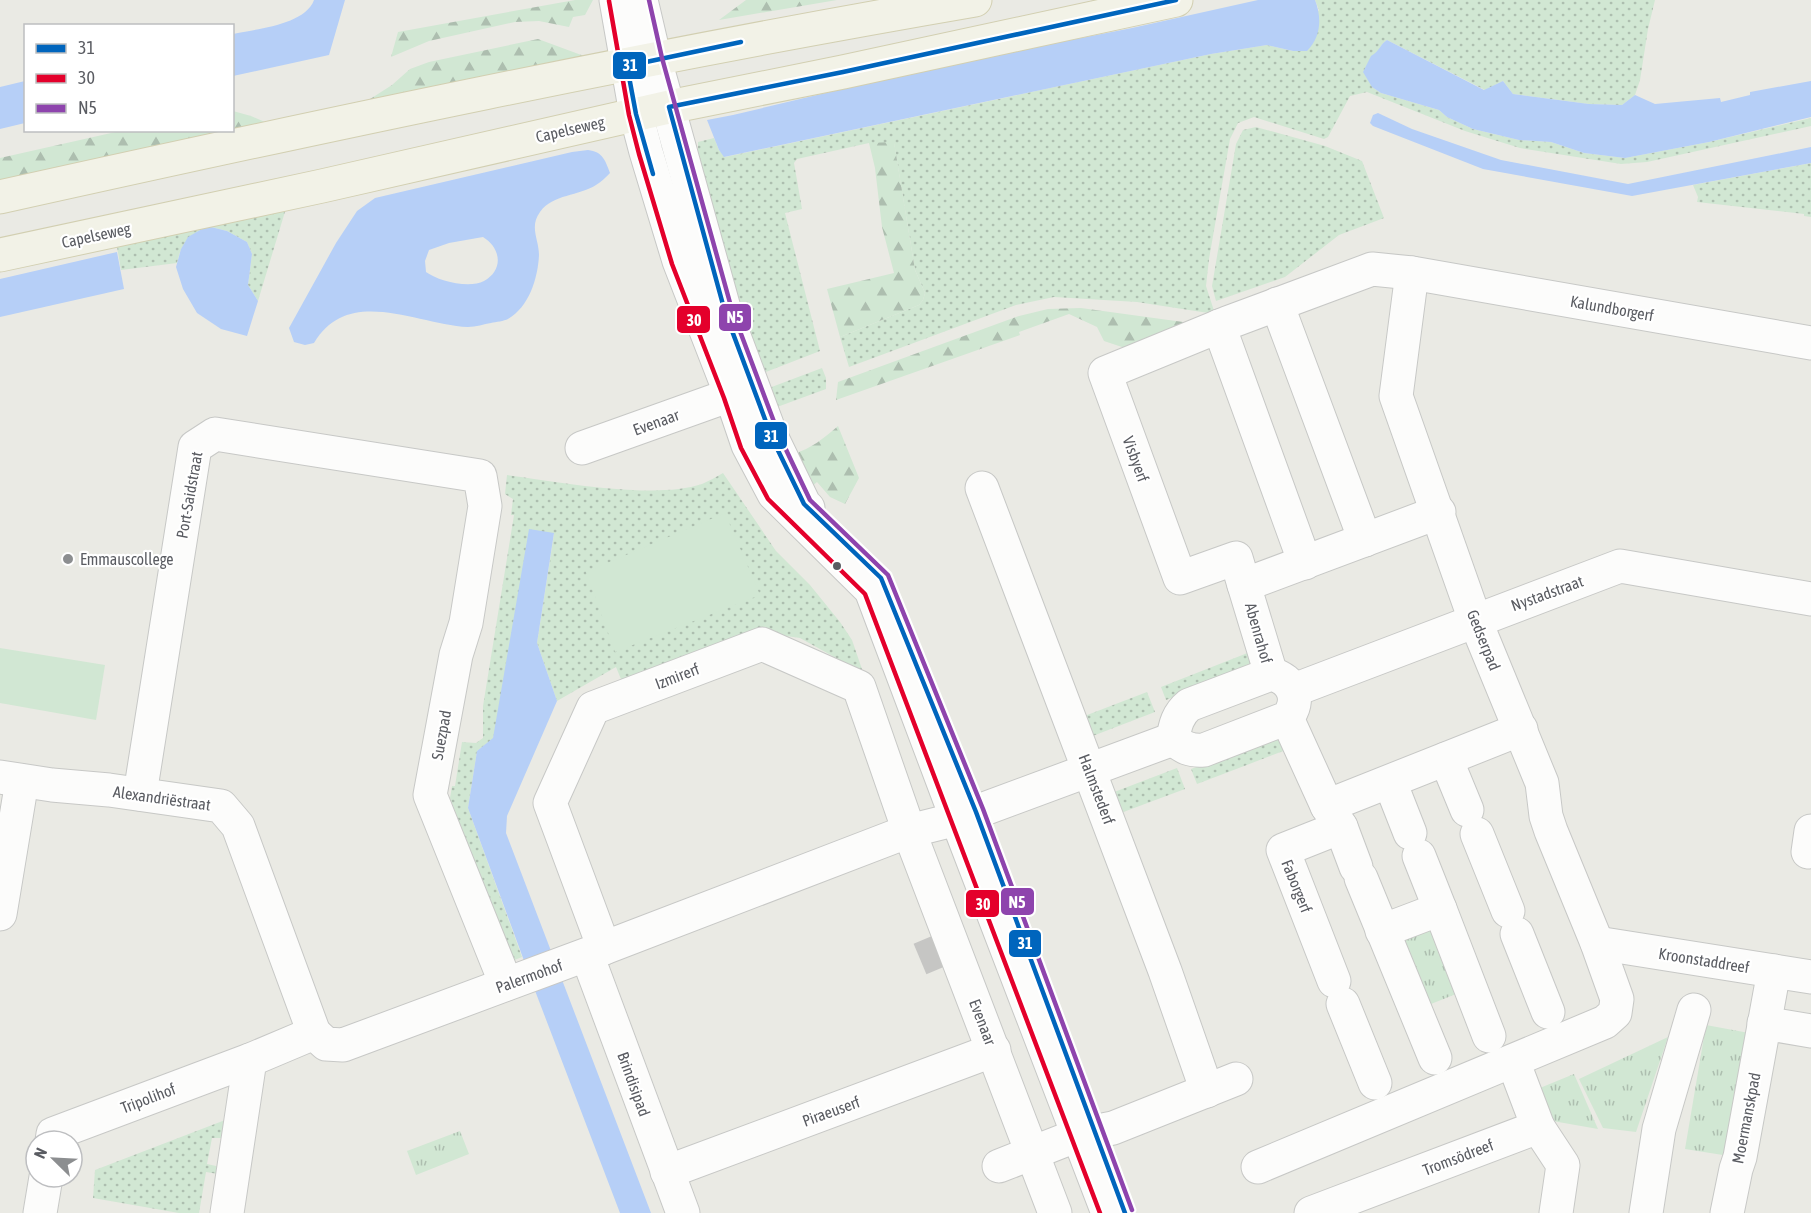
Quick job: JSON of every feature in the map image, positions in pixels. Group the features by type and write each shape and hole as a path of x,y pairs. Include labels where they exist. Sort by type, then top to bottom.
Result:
{"main road":[{"path":"0,197 301,130 805,29 975,0"},
{"name":"Capelseweg","path":"0,255 311,189 636,114 1176,0"}],"street":[{"path":"616,0 641,63 669,107 716,283 741,391 748,446 774,494 872,590 966,815 1086,1133 1108,1213"},
{"path":"641,0 641,63 636,114 679,261 741,391"},
{"name":"Visbyerf","path":"1244,585 1236,558 1180,578 1105,373 1223,325 1372,269 1412,273"},
{"name":"Kalundborgerf","path":"1412,273 1811,343"},
{"name":"Gedserpad","path":"1412,273 1396,396 1475,620 1542,783 1546,816 1551,831 1597,943 1617,999 1615,1013 1605,1022 1554,1026"},
{"path":"1277,304 1365,540"},
{"path":"1223,325 1266,456 1305,563"},
{"name":"Evenaar","path":"582,448 741,391"},
{"name":"Port-Saidstraat","path":"140,794 195,447 215,434 480,476"},
{"name":"Suezpad","path":"480,476 485,506 466,623 456,655 430,795 512,982"},
{"name":"Halmstederf","path":"982,488 1166,970 1222,1085 1113,1128 1086,1133"},
{"name":"Abenrahof","path":"1284,694 1244,585 1438,512"},
{"name":"Nystadstraat","path":"1284,694 1189,705 1178,718 1173,739 1184,748 1193,751 1204,750 1284,694 1620,566 1811,599"},
{"name":"Izmirerf","path":"587,954 550,804 593,708 762,644 859,687 909,831"},
{"path":"1284,694 1440,1072"},
{"name":"Faborgerf","path":"1380,1097 1283,850 1390,782 1521,729"},
{"path":"966,815 1173,739"},
{"path":"1258,1167 1380,1097 1440,1072 1499,1053 1554,1026 1446,759"},
{"path":"0,914 11,779"},
{"name":"Alexandriëstraat","path":"11,779 221,806 238,826 314,1033"},
{"path":"1390,782 1499,1053 1538,1127 1563,1166 1556,1213"},
{"name":"Palermohof","path":"314,1033 326,1044 343,1045 909,831 966,815"},
{"name":"Evenaar","path":"909,831 946,949 994,1050 1055,1213"},
{"path":"1382,931 1440,909"},
{"name":"Kroonstaddreef","path":"1597,943 1811,977"},
{"name":"Brindisipad","path":"587,954 683,1213"},
{"name":"Moermanskpad","path":"1723,1197 1774,971"},
{"path":"1646,1213 1659,1129 1694,1011"},
{"path":"1764,1023 1811,1031"},
{"path":"227,1213 250,1060 314,1033"},
{"name":"Piraeuserf","path":"667,1172 994,1050"},
{"name":"Tripolihof","path":"66,1129 250,1060"},
{"name":"Tromsödreef","path":"1311,1213 1538,1127"},
{"path":"999,1166 1086,1133"},
{"path":"1086,1133 1125,1213"},
{"path":"40,1213 44,1189"}],"green space":[{"path":"575,0 593,0 585,15 573,17 569,27 539,21 515,22 429,41 391,57 398,32"},
{"path":"746,0 837,0 719,20"},
{"path":"1315,0 1655,0 1640,80 1635,95 1622,105 1589,104 1513,94 1503,81 1485,90 1387,40 1383,44 1377,55 1372,87 1381,93 1439,110 1447,117 1473,129 1519,140 1551,142 1584,153 1625,158 1709,142 1811,118 1811,126 1647,162 1621,164 1520,148 1465,131 1367,92 1350,96 1328,137 1324,139 1254,117 1238,123 1230,139 1206,286 1215,314 1137,302 1054,297 1016,305 849,367 840,337 919,305 925,293 915,270 894,143 869,143 797,159 794,163 802,209 785,213 820,351 758,375 698,159 698,142 714,138 725,157 1211,54 1267,45 1293,51 1319,10"},
{"path":"538,39 584,56 367,101 392,85 410,69 429,62"},
{"path":"234,111 274,126 0,187 0,158 116,132 234,132"},
{"path":"1256,127 1325,146 1362,161 1384,218 1339,235 1285,277 1216,301 1212,286 1236,144 1243,130"},
{"path":"894,142 915,270 925,293 919,305 840,337 827,289 894,273 882,227 875,168 869,143"},
{"path":"1811,163 1811,217 1804,216 1804,214 1697,202 1698,197 1693,185"},
{"path":"287,205 258,301 248,285 252,254 247,242 227,231 207,226 187,240 181,249 177,263 121,270 116,241"},
{"path":"1081,308 1205,325 1134,351 1104,341 1097,327 1069,314 1019,332 1020,335 836,400 838,382 1019,316 1048,309"},
{"path":"822,368 826,378 826,389 769,410 769,388"},
{"path":"838,426 859,478 845,504 830,497 817,482 810,488 793,454 811,446"},
{"path":"723,473 776,551 810,585 840,622 852,640 865,678 847,664 800,638 759,632 623,684 616,667 557,701 537,643 554,534 544,532 493,739 477,751 468,808 522,957 512,961 450,798 452,786 455,786 462,742 476,743 483,738 483,706 514,515 511,515 513,499 505,494 507,475 606,488 659,490 702,484"},
{"path":"725,513 760,595 615,652 586,572"},
{"path":"0,648 105,665 96,720 0,703"},
{"path":"1250,652 1255,666 1166,700 1161,687"},
{"path":"1147,692 1155,712 1090,737 1082,717"},
{"path":"1280,736 1286,750 1197,784 1191,769"},
{"path":"1177,768 1185,789 1118,814 1109,794"},
{"path":"1437,915 1466,990 1421,1008 1391,934"},
{"path":"1706,1025 1749,1033 1729,1156 1685,1149"},
{"path":"1668,1037 1636,1132 1603,1128 1579,1079"},
{"path":"1574,1074 1598,1129 1547,1120 1535,1090"},
{"path":"233,1117 229,1138 212,1138 207,1164 225,1168 224,1175 206,1172 199,1213 179,1213 93,1198 95,1170"},
{"path":"460,1131 469,1154 416,1175 407,1151"}],"water":[{"path":"314,0 345,0 329,55 234,76 234,34 279,25 301,15"},
{"path":"1258,0 1315,0 1319,14 1319,27 1312,46 1307,51 1293,51 1267,45 1211,54 724,157 707,120 948,64 1132,28"},
{"path":"1387,40 1484,90 1503,81 1513,94 1589,104 1622,105 1635,95 1655,104 1720,98 1721,102 1750,95 1750,92 1811,81 1811,117 1709,142 1625,158 1584,153 1551,142 1519,140 1473,129 1447,117 1439,110 1381,93 1372,87 1363,72 1371,56"},
{"path":"24,81 24,123 0,129 0,87"},
{"path":"1378,113 1412,129 1501,160 1628,184 1811,147 1811,163 1632,196 1483,169 1373,126 1370,123 1373,115"},
{"path":"588,150 597,153 605,161 610,173 589,189 559,198 545,206 540,212 535,223 539,249 537,273 527,300 508,319 468,327 405,315 364,312 345,316 328,326 314,343 305,345 294,342 289,328 336,243 357,211 375,198","holes":["483,237 494,247 498,259 495,271 484,281 470,284 454,283 426,272 425,261 429,250 449,243"]},
{"path":"207,226 227,231 247,242 252,254 248,285 258,301 247,336 221,329 197,313 183,289 176,267 181,249 188,237"},
{"path":"117,252 124,289 0,317 0,279"},
{"path":"529,529 554,533 537,643 557,701 507,816 506,833 651,1213 620,1213 468,808 477,751 493,738"}],"tunnel":[{"path":"920,959 939,951"}],"transit line":[{"name":"N5","path":"649,0 662,58 732,310 779,435 810,500 888,575 983,809 1132,1210"},
{"name":"31","path":"1125,1213 976,812 881,578 804,504 772,438 725,312 669,107 1176,0"},
{"name":"30","path":"609,1 629,115 639,154 672,264 741,448 768,499 865,594 1100,1213"},
{"name":"31","path":"653,174 636,114 627,66 741,42"}],"place":[{"name":"Emmauscollege","path":"68,559"}]}
